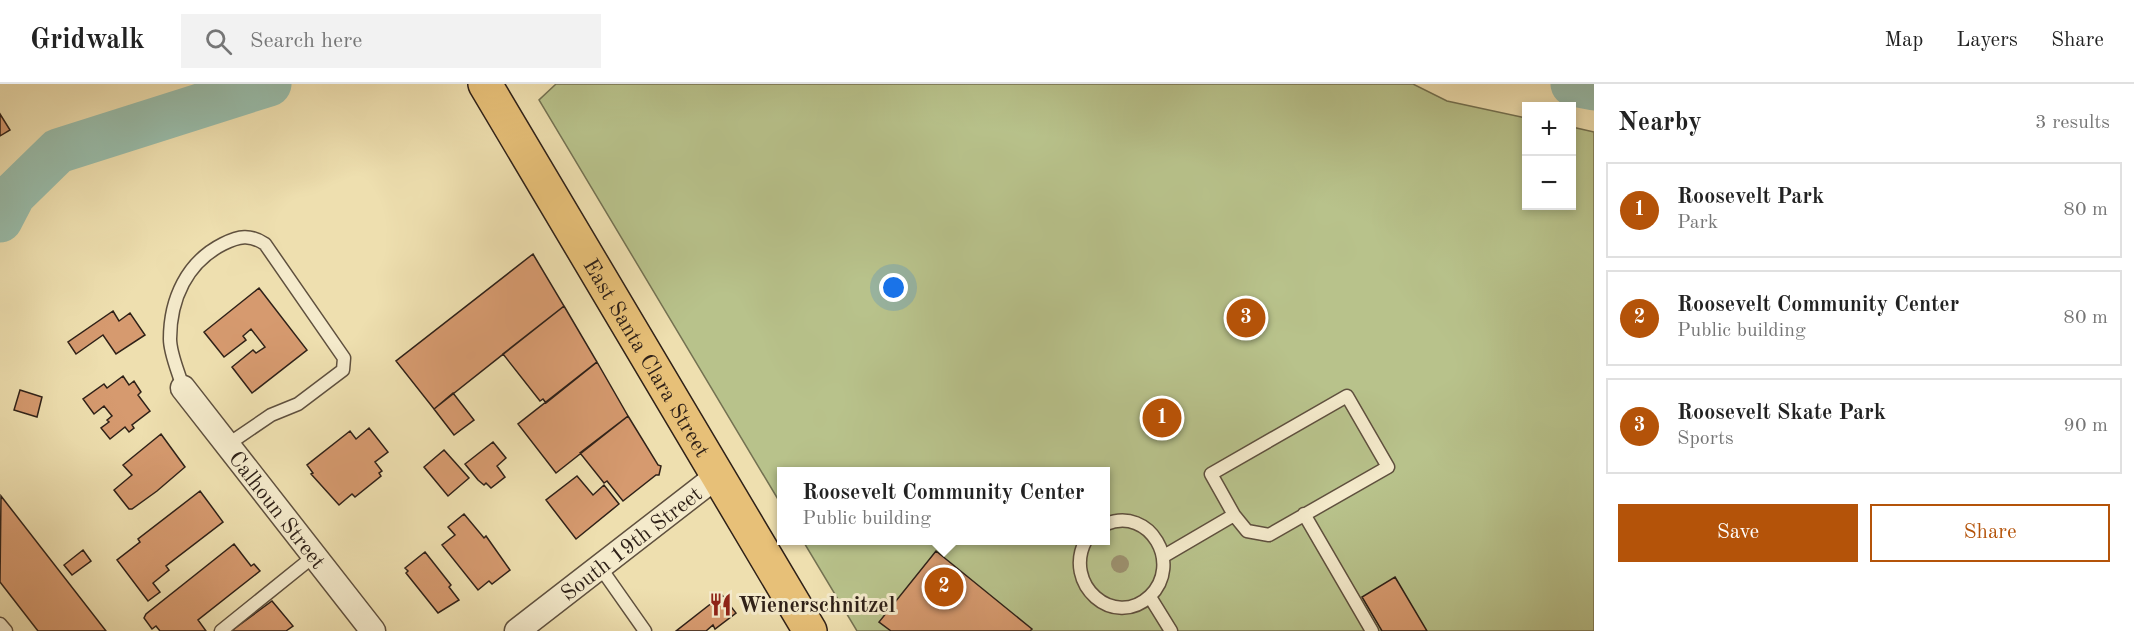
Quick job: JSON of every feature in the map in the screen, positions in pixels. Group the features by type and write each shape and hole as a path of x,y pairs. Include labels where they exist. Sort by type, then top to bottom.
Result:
{"main road":[{"name":"East Santa Clara Street","path":"493,97 810,631"}],"street":[{"name":"Calhoun Street","path":"183,388 373,631"},
{"name":"South 19th Street","path":"517,631 717,476"}],"lane":[{"path":"183,388 170,340 176,299 191,266 212,250 238,237 254,237 265,244 344,357 343,370 298,404 271,414 228,445"},
{"path":"1347,396 1388,467 1269,535 1246,531 1234,515 1211,474 1347,396"},
{"path":"1304,514 1372,631"},
{"path":"1164,556 1234,515"},
{"path":"1084,545 1078,564 1080,578 1097,600 1110,606 1124,607 1138,604 1150,597 1159,585 1164,571 1164,556 1160,543 1151,532 1139,524 1125,521 1110,523"},
{"path":"221,631 314,555"},
{"path":"600,567 645,631"},
{"path":"1150,597 1171,631"},
{"path":"0,624 6,631"}],"green space":[{"path":"556,84 1413,84 1447,101 1522,117 1522,210 1576,210 1576,128 1594,132 1594,631 857,631 805,545 1110,545 1110,467 777,467 777,498 539,100"}],"building":[{"path":"0,114 10,130 0,136"},
{"path":"533,254 564,306 434,409 396,361"},
{"path":"259,288 307,350 252,393 232,367 253,350 256,353 265,347 251,329 243,336 246,340 224,357 204,332"},
{"path":"564,306 597,362 546,403 543,399 540,401 503,354"},
{"path":"113,311 119,321 130,313 145,335 116,354 103,335 76,354 68,342"},
{"path":"597,362 628,416 556,473 518,424"},
{"path":"123,376 129,385 134,381 141,392 138,395 150,411 132,425 134,428 129,432 125,427 110,439 101,428 109,422 107,420 112,416 104,406 94,414 83,399 104,384 107,388"},
{"path":"20,390 42,397 37,417 14,410"},
{"path":"453,393 474,420 454,435 434,409"},
{"path":"628,416 658,465 661,466 659,475 623,501 607,481 604,483 580,453"},
{"path":"369,428 388,452 375,462 382,471 379,473 381,476 355,497 352,494 339,505 311,474 313,473 307,465 350,431 356,439"},
{"path":"161,434 185,467 157,491 129,509 114,490 132,475 123,465"},
{"path":"493,442 506,458 497,466 505,477 491,488 478,480 465,464"},
{"path":"444,450 469,478 448,496 424,467"},
{"path":"577,476 593,495 604,485 619,504 576,539 546,500"},
{"path":"200,491 223,522 166,566 169,570 153,583 160,592 148,601 117,560 140,542 138,539"},
{"path":"1,496 106,631 38,631 0,582"},
{"path":"464,514 484,538 486,536 510,570 492,584 489,581 478,590 442,545 455,535 448,527"},
{"path":"234,544 251,566 254,564 260,571 198,620 206,631 160,631 156,626 152,629 144,618 146,614"},
{"path":"83,550 91,561 72,575 64,565"},
{"path":"936,551 1032,629 1030,631 891,631 879,622"},
{"path":"425,552 451,585 449,587 459,600 438,613 406,573 408,571 405,568"},
{"path":"1395,577 1427,631 1382,631 1362,597"},
{"name":"Wienerschnitzel","path":"722,595 736,613 715,629 713,625 706,631 676,631"},
{"path":"272,601 293,626 286,631 231,631"}],"waterway":[{"path":"0,220 13,195 58,151 269,84"},
{"path":"1573,84 1594,88"}],"place":[{"name":"Roosevelt Skate Park","path":"1246,318"},
{"name":"Roosevelt Park","path":"1162,418"},
{"name":"Roosevelt Community Center","path":"944,587"},
{"name":"Wienerschnitzel","path":"720,604"}]}
